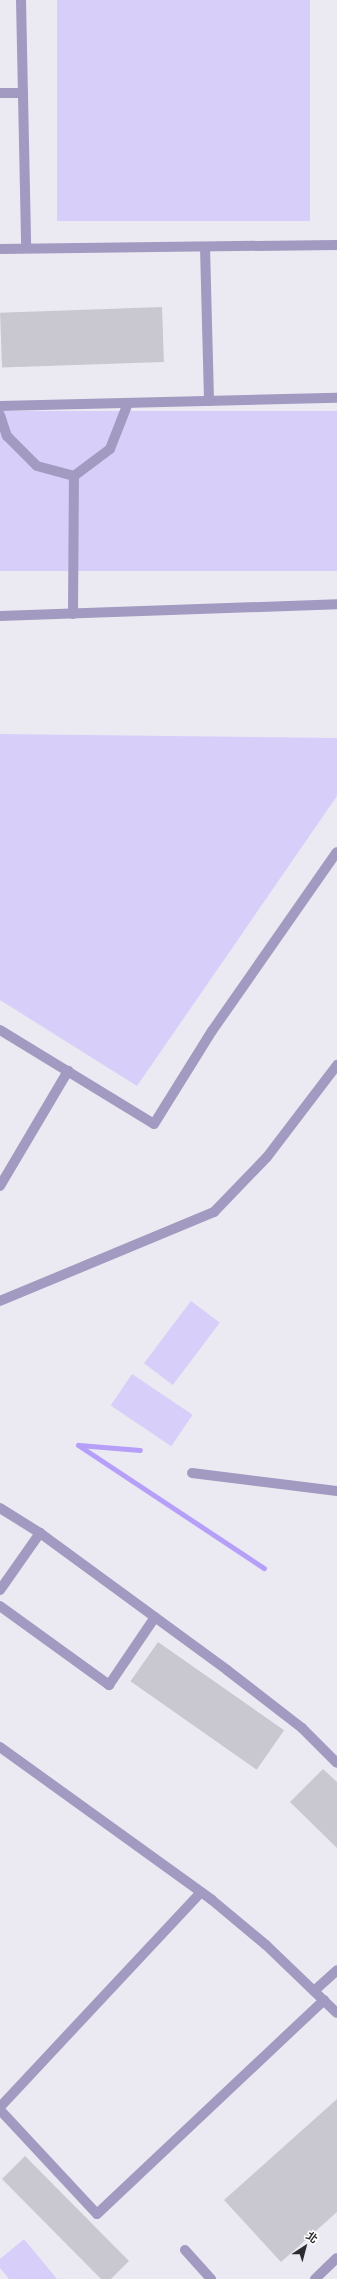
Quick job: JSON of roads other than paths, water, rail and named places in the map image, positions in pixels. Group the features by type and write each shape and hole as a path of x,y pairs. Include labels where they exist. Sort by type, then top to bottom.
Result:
{"street":[{"path":"21,0 26,248"},
{"path":"0,93 23,93"},
{"path":"0,249 337,245"},
{"path":"204,247 209,401"},
{"path":"0,406 337,398"},
{"path":"74,476 110,450 128,403"},
{"path":"0,415 7,436 37,466 74,476"},
{"path":"73,614 74,476"},
{"path":"0,616 337,604"},
{"path":"0,1030 154,1124 212,1031 337,852"},
{"path":"0,1301 214,1212 267,1157 337,1064"},
{"path":"0,1186 68,1071"},
{"path":"192,1473 337,1491"},
{"path":"0,1508 40,1533 155,1617 302,1728 337,1763"},
{"path":"0,1590 40,1533"},
{"path":"0,1606 109,1685 155,1617"},
{"path":"0,1747 201,1892 266,1945 337,2013"},
{"path":"0,2107 201,1892"},
{"path":"314,1991 337,1970"},
{"path":"0,2110 97,2214 324,2000"},
{"path":"185,2250 211,2279"},
{"path":"315,2279 337,2258"}],"waterway":[{"path":"78,1445 264,1568"},
{"path":"79,1445 140,1450"}]}
